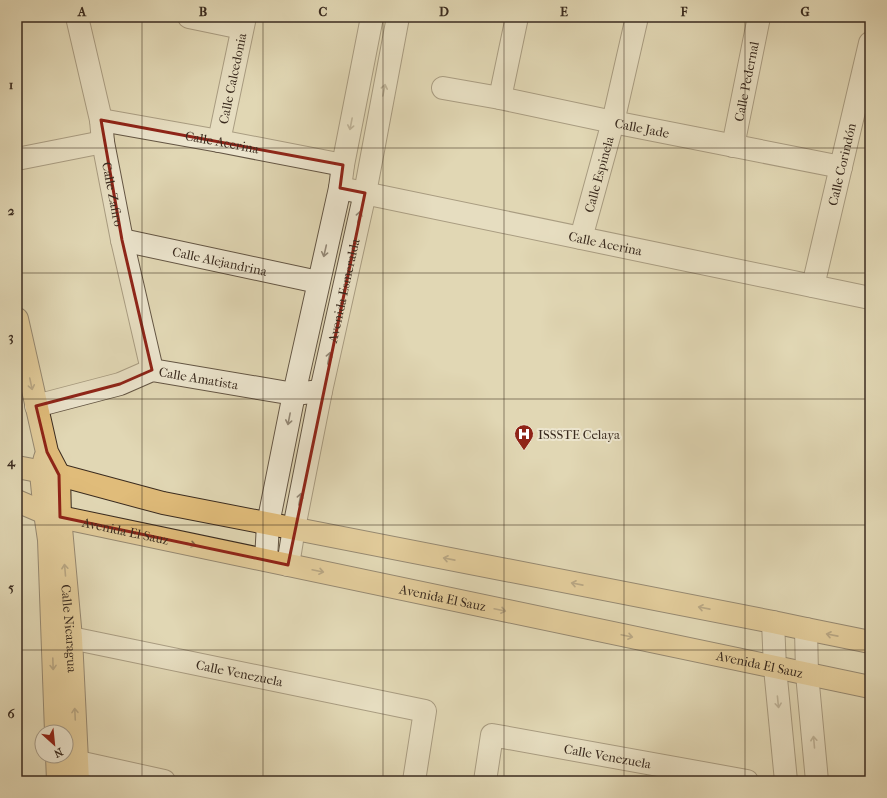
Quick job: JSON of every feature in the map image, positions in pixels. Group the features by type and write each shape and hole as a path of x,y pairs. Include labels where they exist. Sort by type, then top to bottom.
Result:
{"main road":[{"path":"17,319 47,452 50,474"},
{"path":"17,467 163,503 870,642"},
{"name":"Calle Nicaragua","path":"50,474 52,515 48,540 62,638 78,772"},
{"name":"Avenida El Sauz","path":"17,502 52,515 870,687"},
{"name":"Calle Nicaragua","path":"57,724 62,638"},
{"path":"57,764 58,781"}],"street":[{"name":"Calle Zafiro","path":"77,17 101,120 103,142 122,240 152,370"},
{"path":"189,17 243,22"},
{"name":"Avenida Esmeralda","path":"266,560 268,524 318,282 340,188 343,165 372,17"},
{"name":"Avenida Esmeralda","path":"288,565 321,391 365,193 398,17"},
{"path":"500,98 517,17"},
{"name":"Calle Espinela","path":"580,238 613,122 637,17"},
{"name":"Calle Pedernal","path":"733,146 759,17"},
{"name":"Calle Calcedonia","path":"220,141 243,22"},
{"name":"Calle Corindón","path":"813,286 870,43"},
{"name":"Calle Jade","path":"444,88 841,167"},
{"name":"Calle Acerina","path":"101,120 343,165"},
{"path":"17,159 103,142"},
{"name":"Calle Acerina","path":"340,188 870,298"},
{"name":"Calle Alejandrina","path":"122,240 318,282"},
{"name":"Calle Amatista","path":"36,406 120,384 152,370 294,394 321,391"},
{"path":"773,622 775,668 786,781"},
{"path":"806,629 807,674 817,781"},
{"name":"Calle Venezuela","path":"62,638 425,710 414,781"},
{"name":"Calle Venezuela","path":"485,781 492,735 747,781"},
{"path":"67,764 78,772 164,781"}],"highlighted area":[{"path":"101,120 343,165 340,188 365,193 288,565 60,517 59,475 47,452 36,406 120,384 152,370 122,240"}],"place":[{"name":"ISSSTE Celaya","path":"524,451"}]}
